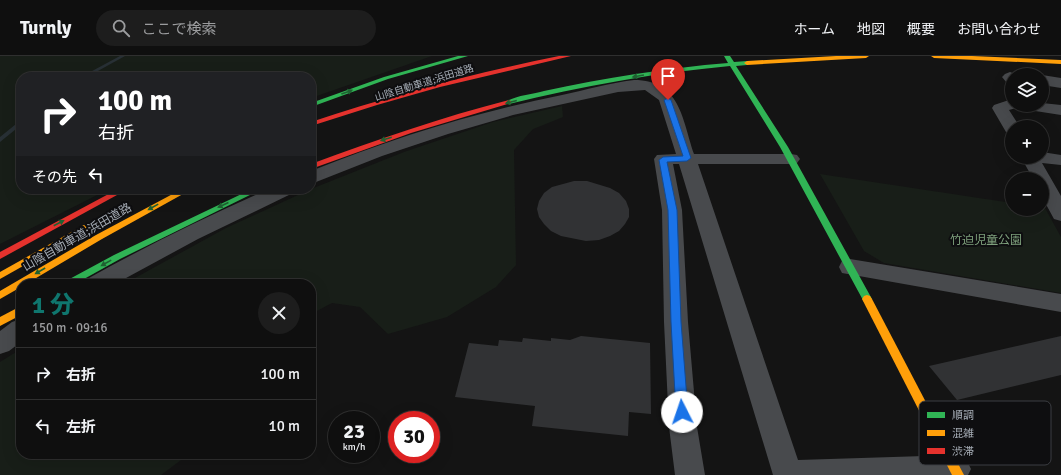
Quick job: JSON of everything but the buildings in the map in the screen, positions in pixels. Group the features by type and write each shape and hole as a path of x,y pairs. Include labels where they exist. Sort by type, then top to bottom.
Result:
{"main road":[{"path":"316,103 386,78 465,56"},
{"name":"山陰自動車道;浜田道路","path":"316,122 421,88 492,71 568,56"},
{"path":"316,165 379,141 491,107 545,94 730,60 866,56"},
{"path":"934,56 1061,62"},
{"name":"山陰自動車道;浜田道路","path":"316,131 371,110 426,92 546,60"},
{"path":"730,60 761,107 791,159 850,267 920,401"},
{"path":"0,256 115,194"},
{"name":"山陰自動車道;浜田道路","path":"27,279 99,237 179,194"},
{"path":"76,279 124,253 248,194"},
{"name":"山陰自動車道;浜田道路","path":"0,276 91,224"},
{"name":"山陰自動車道;浜田道路","path":"0,295 16,286"},
{"path":"0,322 16,313"}],"street":[{"path":"1049,81 1061,83"},
{"path":"316,176 413,140 491,116 553,101 641,85 658,91 668,100 788,475 957,472"},
{"path":"1005,106 1000,108 1007,120"},
{"path":"1049,108 1061,110"},
{"path":"690,475 682,412 674,286 672,210 663,160 687,158 791,159"},
{"path":"1049,158 1061,160"},
{"path":"1034,164 1061,214"},
{"path":"106,279 227,215 275,194"},
{"path":"850,267 1061,303"},
{"path":"0,344 16,333"}],"green space":[{"path":"0,56 432,56 316,96 316,72 16,72 16,194 99,194 0,244"},
{"path":"562,106 563,117 533,129 514,150 516,265 496,287 447,317 388,334 360,307 332,303 316,311 316,279 133,279 226,228 300,194 316,194 316,187 404,152 493,122"},
{"name":"竹迫児童公園","path":"820,174 1005,202 1005,216 1049,215 1061,237 1061,293 884,263 864,251"},
{"path":"16,352 16,459 182,459 161,475 0,475 0,362"}],"waterway":[{"path":"93,72 123,56"},
{"path":"0,140 16,126"}],"traffic: fast":[{"path":"316,103 386,78 465,56"},
{"path":"727,56 784,147 867,299"},
{"path":"509,102 567,88 657,72 747,63"},
{"path":"76,279 117,257 248,194"}],"traffic: slow":[{"path":"747,63 866,56"},
{"path":"934,56 1061,62"},
{"path":"27,279 99,237 179,194"},
{"path":"0,276 84,228"},
{"path":"0,295 16,286"},
{"path":"867,299 920,401"},
{"path":"0,322 16,313"},
{"path":"953,465 958,475"}],"traffic: jam":[{"path":"316,122 406,94 503,70 568,56"},
{"path":"316,165 409,132 509,102"},
{"path":"0,256 115,194"}],"route":[{"path":"668,100 687,158 663,160 672,210 673,264 682,412"}]}
